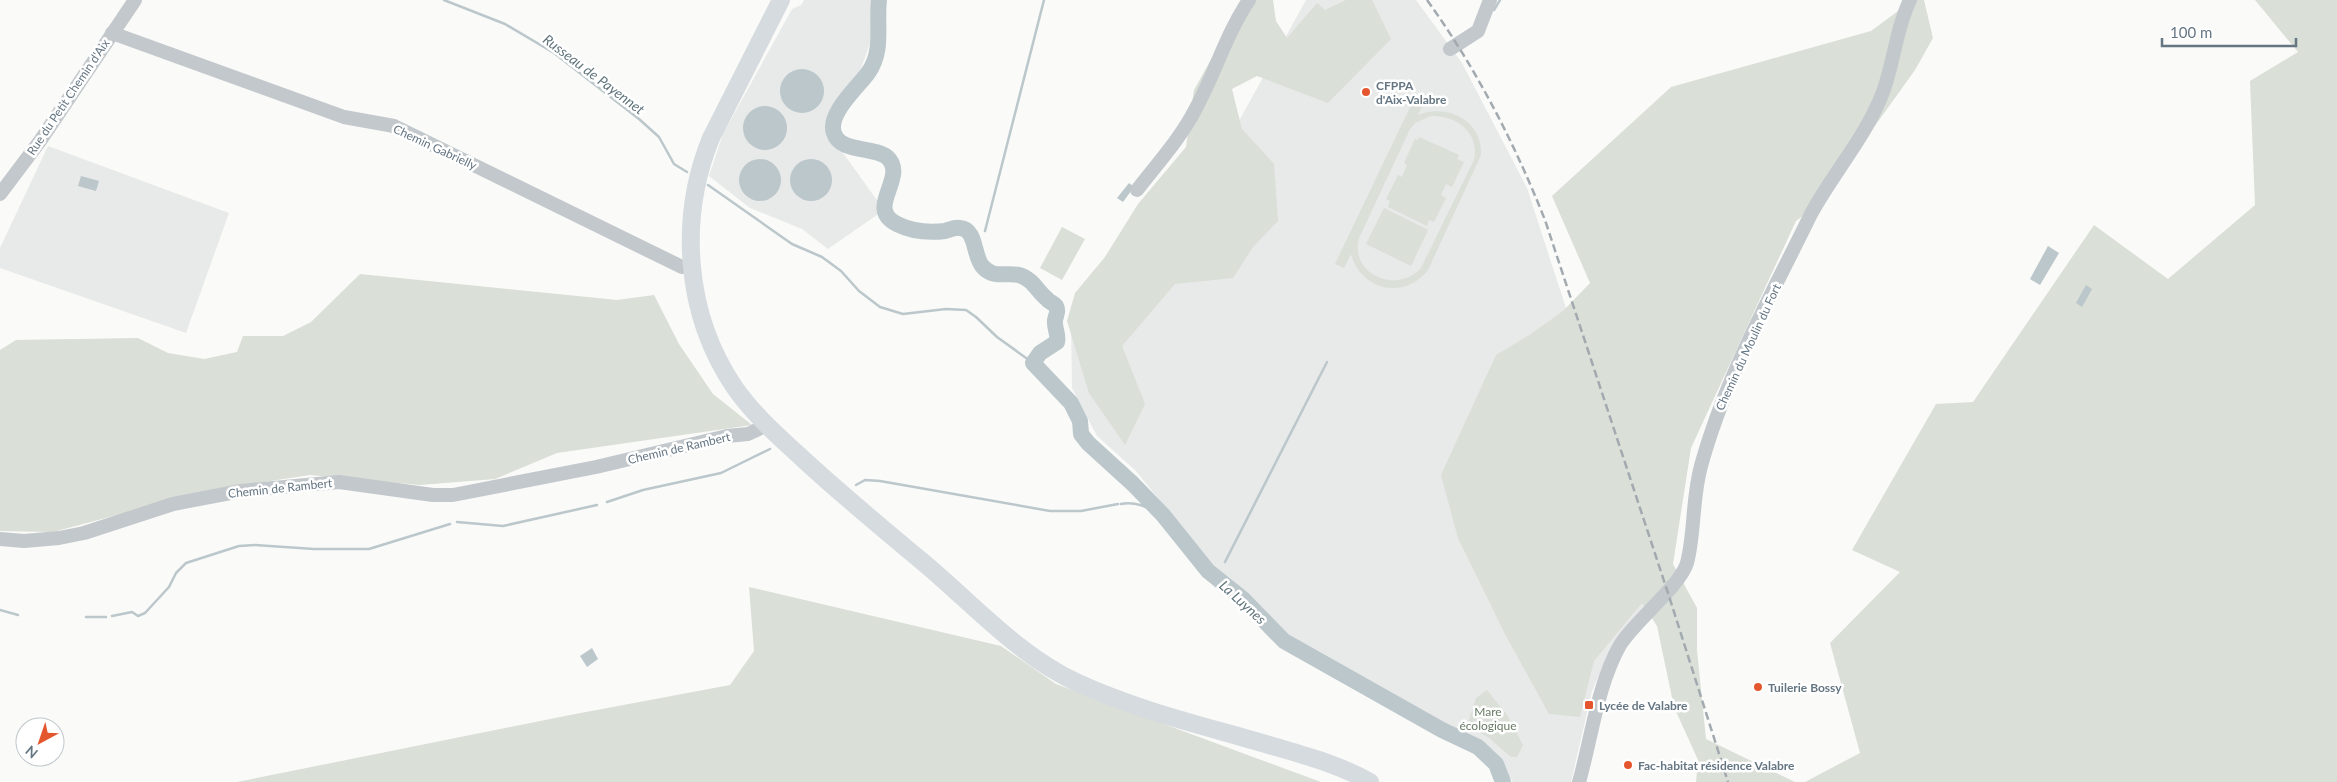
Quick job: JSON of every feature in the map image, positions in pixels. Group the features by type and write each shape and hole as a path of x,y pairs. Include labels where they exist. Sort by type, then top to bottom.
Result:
{"main road":[{"path":"781,0 723,112 703,158 696,187 691,223 691,268 704,324 719,360 734,387 767,425 837,490 961,597 1018,644 1052,668 1074,681 1120,700 1318,759 1370,782"},
{"path":"1243,737 1322,768 1351,782"}],"street":[{"name":"Rue du Petit Chemin d'Aix","path":"0,194 40,141 135,0"},
{"path":"1136,190 1177,139 1195,111 1238,16 1249,0"},
{"path":"1450,48 1478,31 1490,0"},
{"name":"Chemin du Moulin du Fort","path":"1579,782 1611,665 1626,638 1674,584 1686,564 1694,499 1716,416 1810,214 1824,189 1858,141 1876,108 1883,92 1899,30 1910,0"},
{"name":"Chemin Gabrielly","path":"112,33 344,117 394,126 682,267 691,268"},
{"name":"Chemin de Rambert","path":"0,539 24,541 59,538 84,533 173,504 241,491 340,482 433,495 453,495 596,467 727,436 748,434 767,425"}],"shaded area":[{"path":"804,0 874,0 870,43 859,74 832,125 832,132 841,150 884,210 828,249 802,229 750,208 709,176 723,134 792,9 801,5"},
{"path":"1306,0 1416,0 1462,63 1527,188 1658,591 1614,641 1592,691 1571,782 1513,782 1490,749 1285,634 1237,585 1209,562 1136,471 1097,436 1072,388 1071,323 1184,220"},
{"path":"806,69 818,75 823,82 823,100 818,107 811,112 798,113 790,110 783,103 780,87 783,79 790,72"},
{"path":"769,106 781,112 786,119 786,137 781,144 774,149 761,150 753,147 746,140 743,124 746,116 753,109"},
{"path":"48,146 229,213 186,333 0,268 0,248"},
{"path":"764,159 772,162 778,168 781,180 778,192 772,198 756,201 748,198 742,192 739,176 742,168 748,162"},
{"path":"815,159 823,162 829,168 832,180 829,192 823,198 807,201 799,198 793,192 790,176 793,168 799,162"},
{"path":"81,176 99,181 96,191 78,186"},
{"path":"1129,183 1134,187 1123,202 1117,198"},
{"path":"2048,246 2059,253 2040,285 2030,279"},
{"path":"2086,285 2092,289 2082,307 2076,303"},
{"path":"592,648 598,659 587,667 580,656"}],"green space":[{"path":"1244,0 1273,0 1276,21 1287,38 1317,3 1325,10 1346,0 1372,0 1391,39 1328,103 1257,76 1232,89 1242,129 1274,164 1278,221 1253,247 1233,278 1175,284 1122,346 1145,404 1125,445 1089,393 1067,321 1075,293 1105,257 1138,204 1186,147 1194,90"},
{"path":"1913,0 1924,0 1933,38 1915,70 1819,204 1796,221 1691,448 1673,564 1697,608 1697,650 1706,739 1795,782 1696,782 1698,760 1674,707 1657,626 1642,603 1594,661 1580,717 1549,714 1505,634 1458,538 1441,475 1496,355 1531,334 1563,311 1590,283 1552,196 1671,87 1871,31"},
{"path":"2255,0 2337,0 2337,782 1805,782 1860,753 1830,643 1900,572 1852,550 1936,404 1973,402 2094,225 2168,279 2255,205 2250,81 2298,52"},
{"path":"1414,99 1423,103 1418,115 1440,111 1451,113 1470,124 1480,143 1481,155 1428,270 1408,285 1396,288 1374,283 1364,276 1356,267 1351,254 1344,268 1335,264","holes":["1431,116 1440,116 1457,122 1470,134 1475,150 1474,160 1421,268 1411,276 1400,280 1388,280 1377,277 1361,262 1358,251 1359,238 1410,129 1415,123"]},
{"path":"1419,137 1459,155 1457,159 1464,162 1452,187 1446,184 1441,195 1446,198 1434,222 1429,220 1427,226 1388,207 1390,201 1386,199 1398,175 1402,177 1407,165 1404,163 1415,139 1418,140"},
{"path":"1384,208 1428,230 1411,266 1366,244"},
{"path":"1062,227 1085,239 1062,280 1040,268"},
{"path":"360,274 617,300 654,295 679,344 713,394 752,425 557,453 495,479 420,485 310,475 211,490 53,532 0,531 0,350 16,340 138,338 168,353 204,359 237,352 243,336 283,336 311,322"},
{"path":"749,587 1001,646 1056,684 1321,782 237,782 730,685 754,651"},
{"name":"Mare écologique","path":"1487,690 1507,715 1523,745 1517,757 1511,757 1488,737 1467,726 1476,698"}],"waterway":[{"name":"Russeau de Payennet","path":"444,0 505,24 554,53 639,119 659,137 674,164 687,172"},
{"name":"La Luynes","path":"879,0 878,47 873,65 839,109 833,126 837,139 843,144 874,151 887,157 892,165 893,174 885,201 885,210 888,217 897,224 920,231 939,232 954,228 965,230 972,238 980,262 987,271 996,274 1019,275 1031,282 1057,308 1055,320 1057,342 1040,353 1033,363 1071,403 1080,421 1081,434 1088,443 1133,484 1163,515 1208,571 1243,599 1284,641 1442,730 1478,747 1496,764 1503,782"},
{"path":"985,231 1044,0"},
{"path":"1494,10 1500,0"},
{"name":"Russeau de Payennet","path":"708,185 792,244 822,257 841,271 859,291 880,307 903,314 946,309 966,310 997,337 1033,363"},
{"path":"979,260 981,250"},
{"path":"1225,562 1327,362"},
{"path":"607,502 643,490 721,473 770,449"},
{"path":"856,485 865,480 880,481 1050,511 1081,511 1118,504"},
{"path":"1121,504 1138,504 1163,515"},
{"path":"457,522 503,526 597,505"},
{"path":"112,616 132,612 138,616 145,613 169,587 176,573 186,563 239,546 369,549 450,524"},
{"path":"0,610 18,615"},
{"path":"86,617 106,617"}],"railway":[{"path":"1427,0 1462,52 1493,106 1545,220 1728,782"}],"place":[{"name":"CFPPA d'Aix-Valabre","path":"1366,92"},
{"name":"Tuilerie Bossy","path":"1758,687"},
{"name":"Lycée de Valabre","path":"1589,705"},
{"name":"Fac-habitat résidence Valabre","path":"1628,765"}]}
